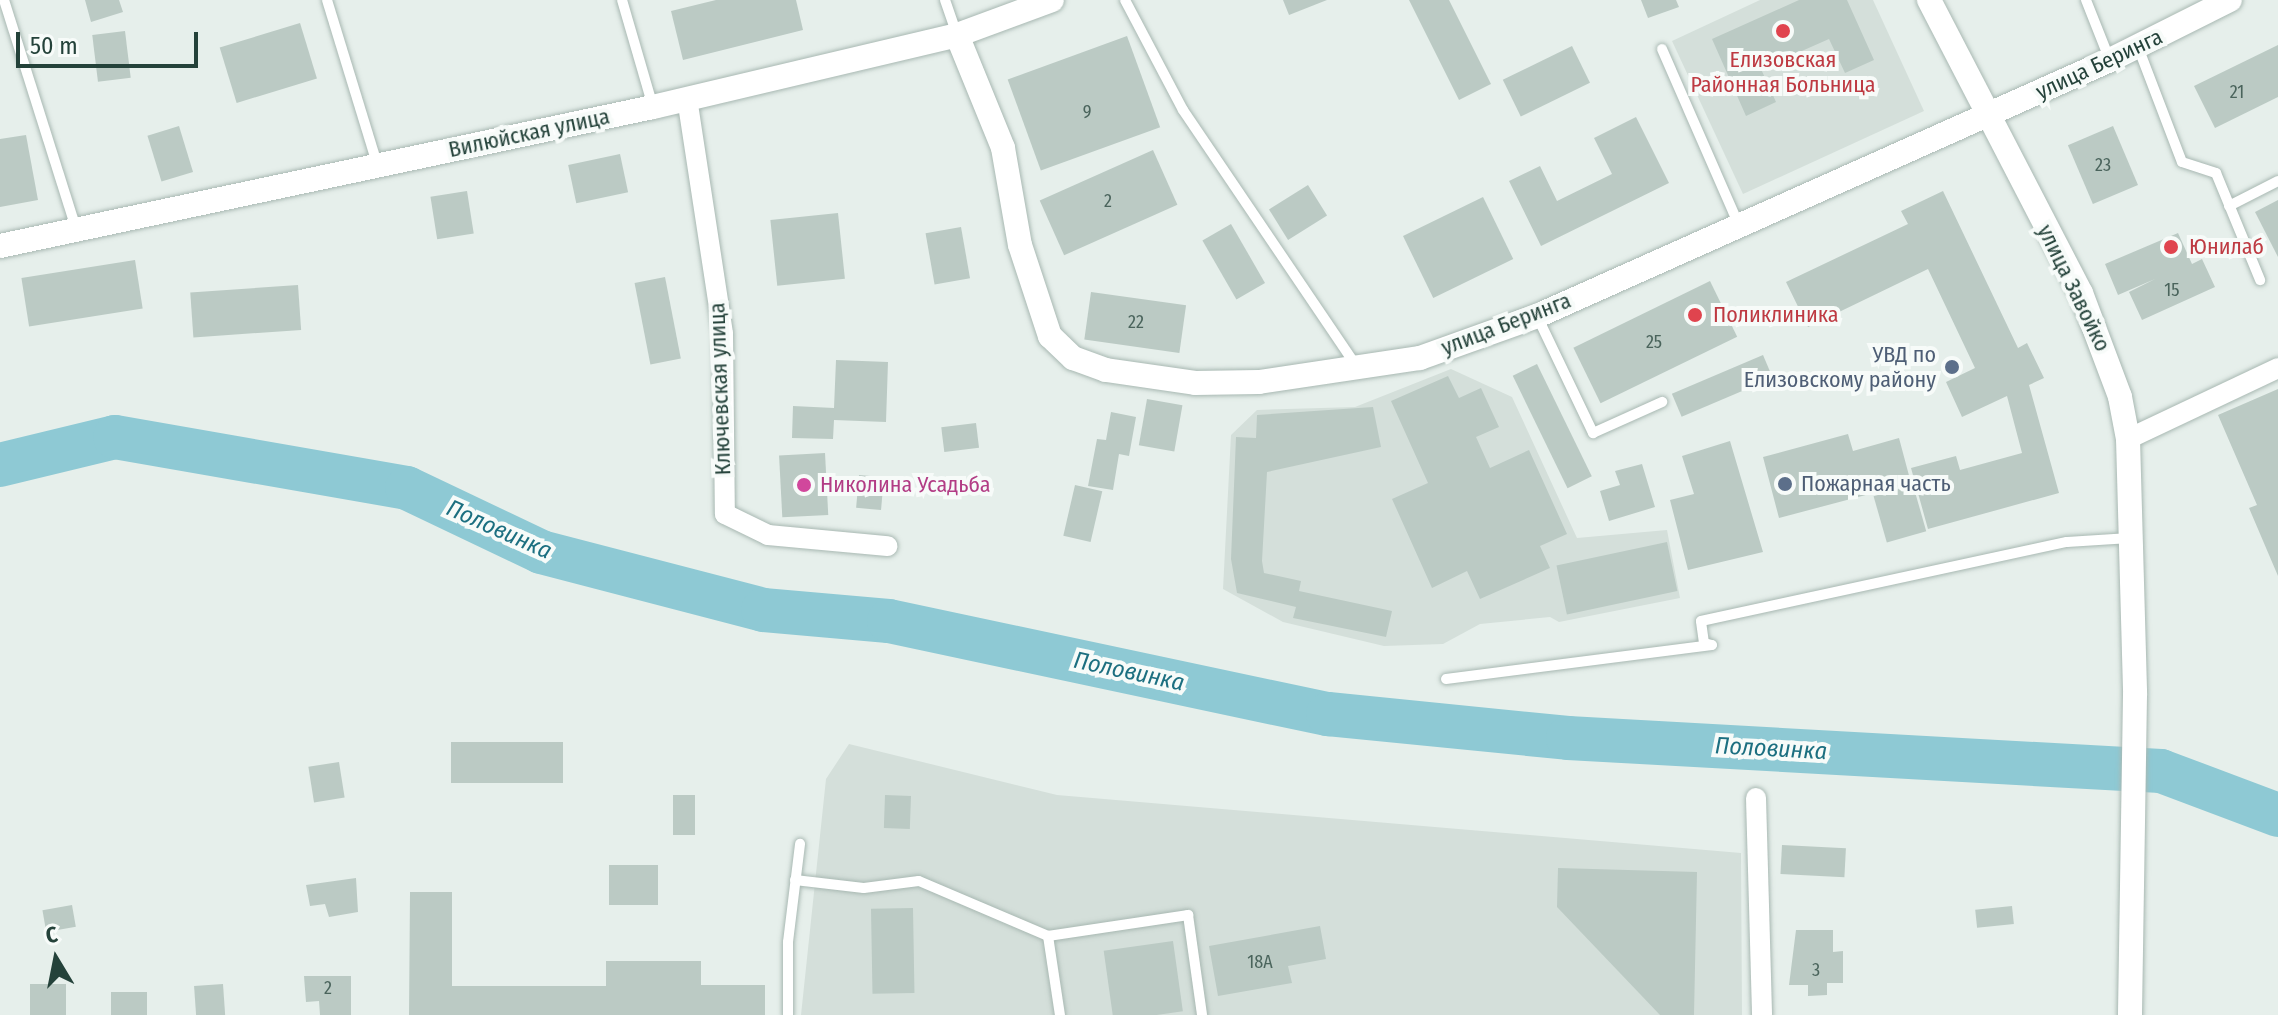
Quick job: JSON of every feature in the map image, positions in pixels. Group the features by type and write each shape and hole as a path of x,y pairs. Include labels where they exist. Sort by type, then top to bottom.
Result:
{"street":[{"name":"Вилюйская улица","path":"0,246 78,233 377,164 653,107 957,35 1052,0"},
{"name":"улица Завойко","path":"1929,0 1984,114 2099,331 2128,439 2135,695 2130,1015"},
{"name":"улица Беринга","path":"957,35 1003,148 1040,316 1050,336 1073,358 1106,370 1195,383 1360,372 1537,316 1738,223 2110,60 2230,0"},
{"name":"Ключевская улица","path":"687,98 723,334 725,514 768,535 887,546"},
{"path":"2128,439 2278,368"},
{"path":"1756,798 1762,1015"}],"lane":[{"path":"4,0 78,233"},
{"path":"327,0 377,164"},
{"path":"622,0 653,107"},
{"path":"945,0 957,35"},
{"path":"1125,0 1183,110 1360,372"},
{"path":"2086,0 2110,60"},
{"path":"2138,47 2182,162 2216,173 2260,280"},
{"path":"1662,49 1738,223"},
{"path":"2229,206 2278,181"},
{"path":"1537,316 1593,433 1662,402"},
{"path":"1446,679 1712,645 1704,643 1701,621 2067,542 2130,538"},
{"path":"788,1015 795,880 800,844"},
{"path":"795,880 864,888 919,881 1048,936 1188,915 1202,1015"},
{"path":"1048,936 1060,1015"}],"shaded area":[{"path":"1760,0 1873,0 1924,111 1743,194 1672,41"},
{"path":"1451,369 1512,397 1577,538 1667,530 1680,598 1559,622 1550,617 1480,624 1443,644 1384,646 1283,622 1223,589 1231,435 1257,410 1355,407"},
{"path":"849,744 1057,795 1741,853 1742,1015 801,1015 826,779"}],"building":[{"path":"85,0 119,0 123,12 91,22"},
{"path":"716,0 796,0 803,30 683,60 671,11"},
{"path":"1283,0 1327,0 1289,15"},
{"path":"1409,0 1449,0 1491,84 1459,100"},
{"path":"1641,0 1676,0 1679,7 1648,18"},
{"path":"1799,0 1847,0 1874,60 1845,73 1829,39 1761,69 1776,102 1746,116 1712,39"},
{"path":"300,23 317,78 237,103 220,48"},
{"path":"125,31 131,78 98,82 92,35"},
{"path":"1127,36 1160,127 1041,171 1008,79"},
{"path":"2278,45 2278,97 2215,128 2194,86"},
{"path":"1572,46 1590,83 1521,117 1503,80"},
{"path":"1636,117 1669,183 1541,246 1509,181 1540,166 1557,201 1612,174 1594,138"},
{"path":"179,126 193,172 161,182 147,136"},
{"path":"2113,126 2138,185 2093,204 2068,145"},
{"path":"26,135 38,200 0,207 0,139"},
{"path":"1153,150 1177,205 1064,255 1040,200"},
{"path":"620,154 628,192 576,203 568,165"},
{"path":"1308,185 1327,216 1288,240 1269,209"},
{"path":"467,191 474,233 437,239 430,197"},
{"path":"1943,191 2018,348 2027,343 2044,378 2029,385 2059,493 1928,529 1911,468 1956,456 1960,470 2022,453 2007,396 1962,417 1946,382 1975,368 1928,269 1808,327 1786,282 1908,224 1901,211"},
{"path":"1483,197 1513,259 1433,298 1403,236"},
{"path":"2278,200 2278,257 2255,212"},
{"path":"838,213 845,279 777,286 770,220"},
{"path":"1231,224 1265,283 1236,299 1202,240"},
{"path":"961,227 970,278 935,284 926,233"},
{"path":"2178,233 2192,264 2202,259 2215,287 2142,320 2129,292 2155,279 2118,295 2105,264"},
{"path":"135,260 143,308 29,326 21,278"},
{"path":"665,277 681,358 650,364 635,283"},
{"path":"1710,281 1737,337 1601,403 1573,348"},
{"path":"298,285 301,330 193,337 190,293"},
{"path":"1091,292 1186,305 1179,353 1084,340"},
{"path":"1763,355 1773,378 1682,417 1672,394"},
{"path":"836,360 888,362 886,422 834,420 833,439 792,438 793,406 834,408"},
{"path":"1537,364 1592,476 1568,488 1513,376"},
{"path":"1448,376 1459,398 1481,388 1499,427 1476,437 1490,468 1529,450 1567,534 1540,546 1550,568 1480,599 1467,571 1432,588 1392,499 1428,483 1391,401"},
{"path":"2278,389 2278,576 2249,508 2257,505 2218,415"},
{"path":"1147,399 1182,405 1174,452 1139,445"},
{"path":"1373,407 1381,447 1267,472 1262,561 1264,573 1301,581 1299,591 1392,611 1386,637 1293,618 1296,607 1237,593 1231,559 1236,437 1256,438 1257,415"},
{"path":"1111,412 1136,417 1129,456 1119,454 1113,490 1088,486 1097,439 1106,440"},
{"path":"976,423 979,448 944,452 941,427"},
{"path":"1848,434 1853,451 1899,438 1911,483 1779,518 1763,457"},
{"path":"1730,441 1763,552 1688,570 1670,500 1694,494 1682,456"},
{"name":"Николина Усадьба","path":"825,453 828,515 782,517 779,455"},
{"path":"1642,464 1655,507 1609,521 1600,491 1620,485 1615,471"},
{"path":"859,475 884,477 881,510 856,508"},
{"path":"1075,485 1102,491 1091,542 1063,536"},
{"path":"1913,485 1926,531 1887,542 1874,496"},
{"path":"1667,542 1677,591 1567,614 1556,565"},
{"path":"451,742 563,742 563,783 451,783"},
{"path":"339,762 345,798 314,802 308,767"},
{"path":"673,795 695,795 695,835 673,835"},
{"path":"885,795 911,796 910,829 884,828"},
{"path":"1782,845 1846,848 1844,877 1780,874"},
{"path":"609,865 658,865 658,905 609,905"},
{"path":"1558,868 1697,872 1694,1015 1660,1015 1557,907"},
{"path":"356,878 358,912 329,917 325,904 310,906 306,885"},
{"path":"410,892 452,892 452,986 606,986 606,961 701,961 701,985 765,985 765,1015 409,1015"},
{"path":"72,905 76,927 46,932 42,910"},
{"path":"2012,906 2014,924 1977,928 1975,910"},
{"path":"913,908 914,993 872,994 871,909"},
{"path":"1320,926 1326,959 1288,966 1292,983 1218,996 1209,946"},
{"path":"1796,930 1833,930 1833,952 1843,951 1843,983 1827,983 1827,995 1808,996 1808,985 1789,985"},
{"path":"1173,941 1183,1011 1113,1015 1104,951"},
{"path":"304,976 351,976 351,1015 320,1015 319,1001 306,1002"},
{"path":"30,984 66,984 66,1015 30,1015"},
{"path":"223,984 225,1015 196,1015 194,986"},
{"path":"111,992 147,992 147,1015 111,1015"}],"waterway":[{"name":"Половинка","path":"0,465 115,437 407,488 541,552 763,610 889,621 1328,714 1568,738 2161,771 2278,815"}],"place":[{"name":"Елизовская Районная Больница","path":"1783,31"},
{"name":"Юнилаб","path":"2171,247"},
{"name":"Поликлиника","path":"1695,315"},
{"name":"УВД по Елизовскому району","path":"1952,367"},
{"name":"Пожарная часть","path":"1785,484"},
{"name":"Николина Усадьба","path":"804,485"}]}
